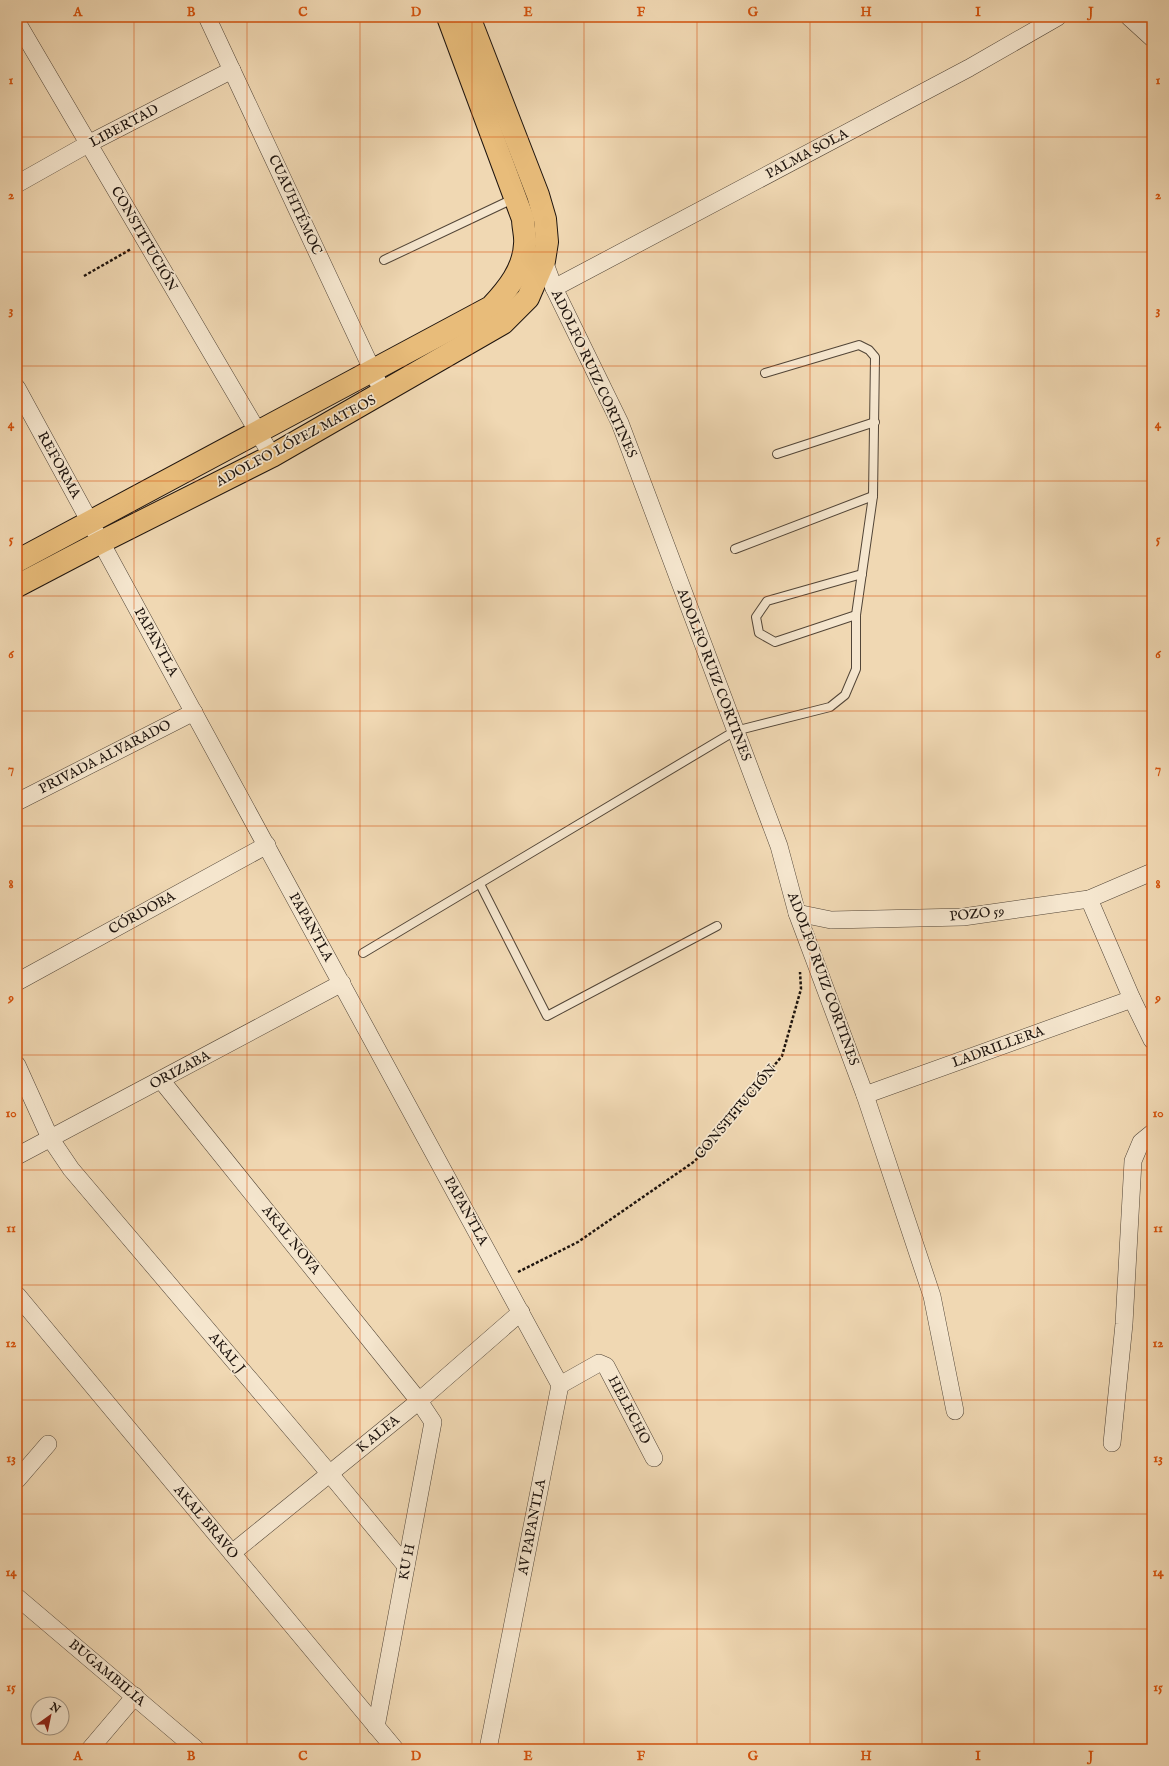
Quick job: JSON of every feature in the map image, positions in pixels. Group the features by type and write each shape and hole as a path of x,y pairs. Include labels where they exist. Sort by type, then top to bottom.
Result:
{"main road":[{"path":"448,17 515,197 522,219 525,244"},
{"name":"ADOLFO RUIZ CORTINES","path":"469,17 538,195 545,219 547,242 544,261"},
{"name":"ADOLFO LÓPEZ MATEOS","path":"17,560 491,307 506,290 518,272 525,244"},
{"name":"ADOLFO LÓPEZ MATEOS","path":"17,586 272,456 503,323 528,298 544,261"}],"street":[{"name":"CUAUHTÉMOC","path":"206,17 383,393"},
{"name":"PALMA SOLA","path":"554,288 968,68 1058,17"},
{"path":"1129,17 1152,38"},
{"name":"CONSTITUCIÓN","path":"17,22 272,456"},
{"name":"LIBERTAD","path":"17,184 88,144 232,70"},
{"name":"ADOLFO RUIZ CORTINES","path":"525,244 544,261 554,288 620,423 779,846 797,913 865,1095 932,1296 956,1411"},
{"name":"REFORMA","path":"17,388 101,542"},
{"name":"PAPANTLA","path":"101,542 522,1312"},
{"name":"PRIVADA ALVARADO","path":"17,802 194,712"},
{"name":"CÓRDOBA","path":"17,982 267,845"},
{"name":"POZO 59","path":"797,913 831,920 963,917 1089,899 1152,872"},
{"path":"1089,899 1132,999 1147,1017 1152,1040"},
{"name":"ORIZABA","path":"17,1156 342,984"},
{"name":"LADRILLERA","path":"865,1095 1132,999"},
{"name":"AKAL J","path":"17,1065 50,1138 71,1169 330,1474 406,1566"},
{"name":"AKAL NOVA","path":"161,1080 419,1401"},
{"path":"1112,1443 1124,1324 1133,1162 1140,1142 1152,1133"},
{"name":"AKAL BRAVO","path":"17,1295 395,1749"},
{"path":"522,1312 560,1385"},
{"name":"K ALFA","path":"232,1553 419,1401 522,1312"},
{"name":"HELECHO","path":"560,1385 599,1363 606,1366 654,1458"},
{"name":"AV PAPANTLA","path":"488,1749 560,1385"},
{"name":"KU H","path":"376,1727 433,1422 419,1401"},
{"path":"17,1480 48,1444"},
{"name":"BUGAMBILIA","path":"17,1596 196,1749"},
{"path":"90,1749 135,1696"}],"lane":[{"path":"384,260 515,197"},
{"path":"364,953 735,731 830,707 845,695 856,669 856,615 873,496 875,357 869,350 859,345 765,373"},
{"path":"777,454 875,422"},
{"path":"735,549 873,496"},
{"path":"856,615 775,642 759,633 756,617 767,601 862,574"},
{"path":"480,884 547,1016 717,926"}],"path":[{"path":"84,276 145,240"},
{"name":"CONSTITUCIÓN","path":"503,1279 578,1242 695,1161 782,1056 800,989 800,966"}]}
